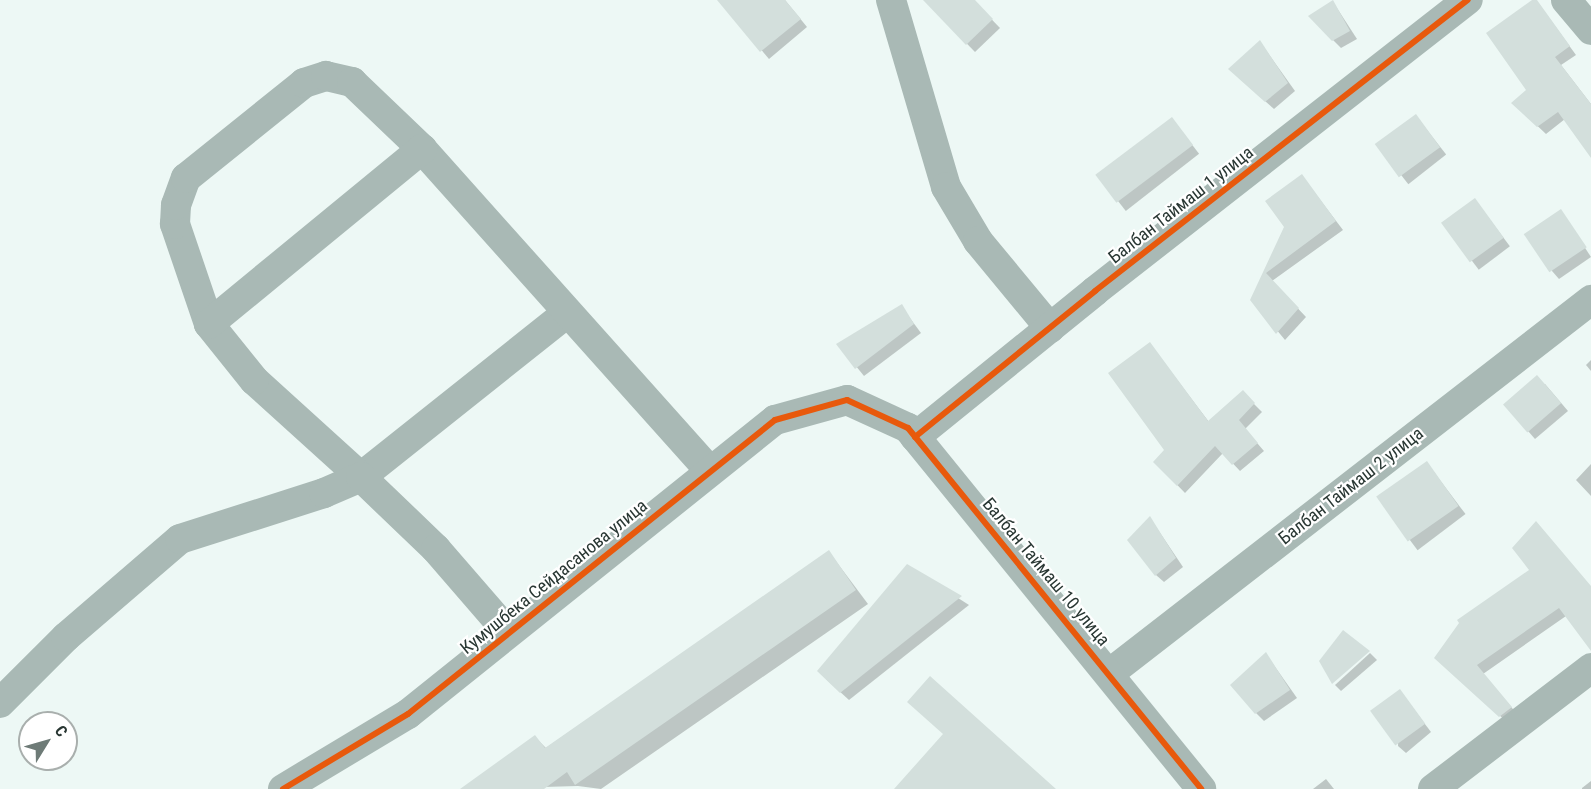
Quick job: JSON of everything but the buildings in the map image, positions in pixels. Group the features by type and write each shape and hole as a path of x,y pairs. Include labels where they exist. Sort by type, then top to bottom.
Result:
{"street":[{"path":"891,0 946,187 978,241 1050,328"},
{"name":"Балбан Таймаш 1 улица","path":"915,437 1050,328 1468,0"},
{"path":"1566,0 1591,30"},
{"path":"508,632 436,549 254,380 209,324 175,224 176,205 186,178 304,83 326,76 352,82 422,149 710,471"},
{"path":"209,324 422,149"},
{"name":"Балбан Таймаш 2 улица","path":"1110,673 1591,300"},
{"path":"0,703 66,637 180,539 324,493 361,477 567,313"},
{"name":"Балбан Таймаш 10 улица","path":"847,400 908,428 1110,673 1201,789"},
{"name":"Кумушбека Сейдасанова улица","path":"283,789 408,714 775,420 847,400"},
{"path":"1432,789 1591,668"}],"cycle path":[{"path":"915,437 1095,291 1468,0"},
{"path":"283,789 408,714 775,420 847,400 908,428 1201,789"}]}
